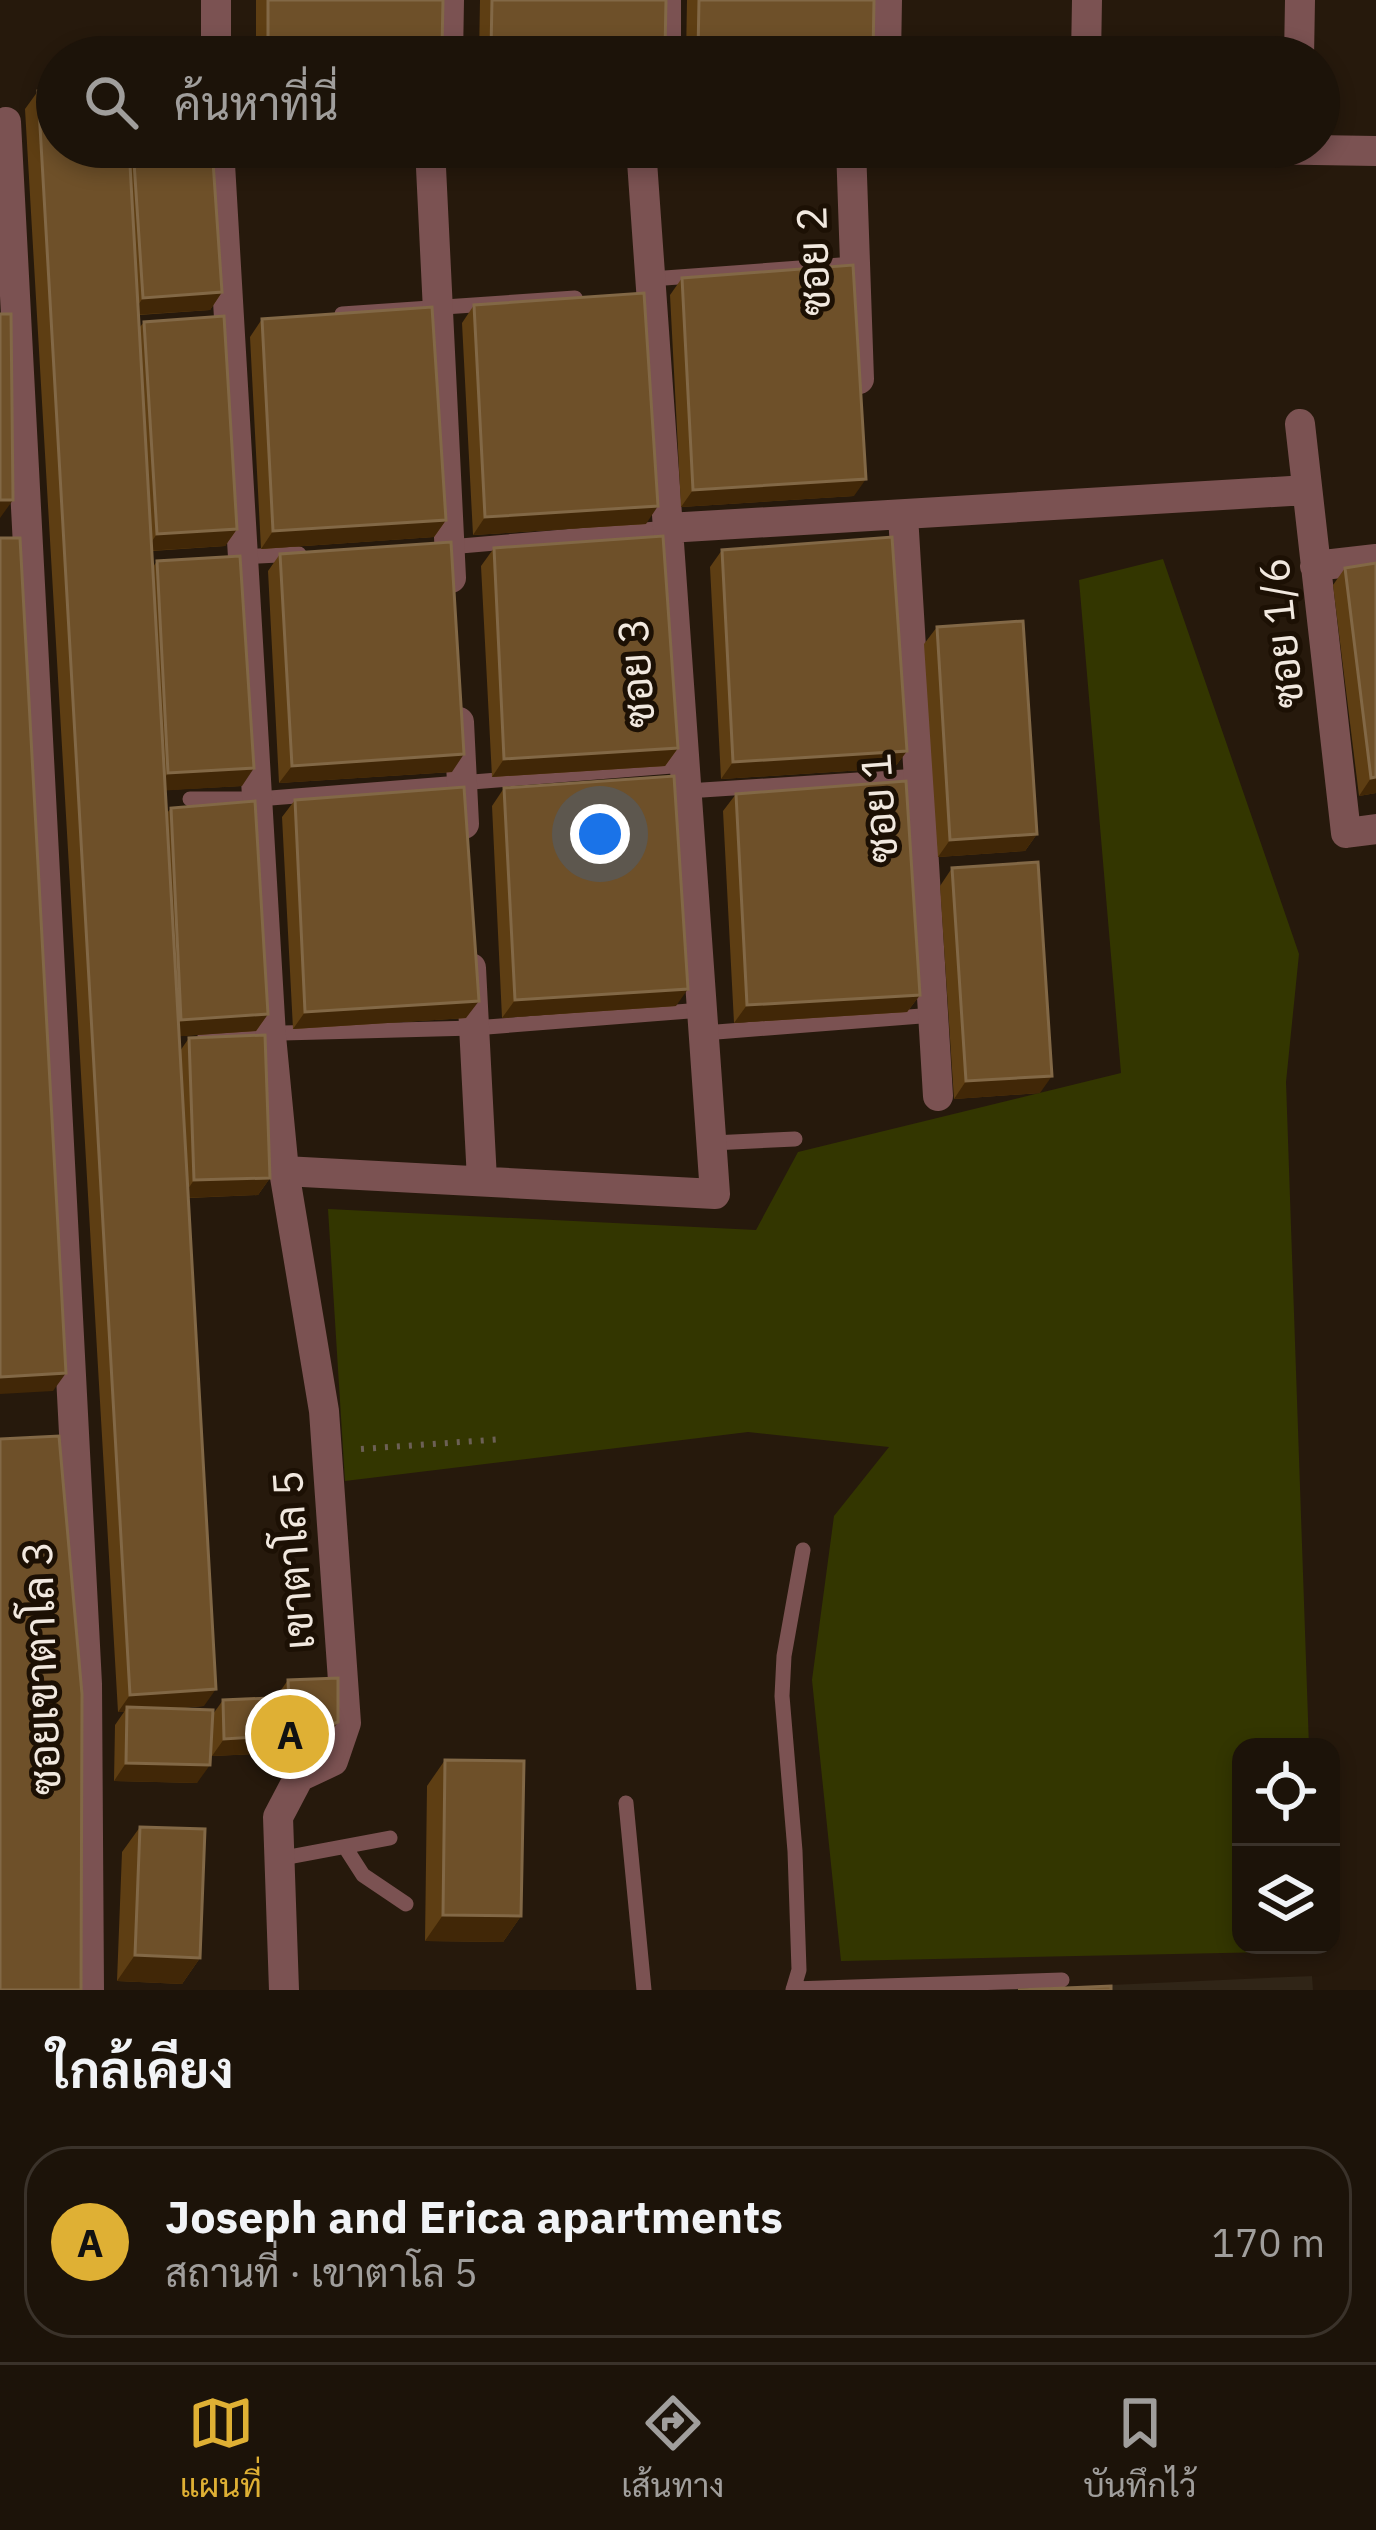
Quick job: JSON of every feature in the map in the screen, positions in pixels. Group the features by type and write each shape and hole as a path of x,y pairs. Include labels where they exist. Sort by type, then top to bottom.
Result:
{"street":[{"path":"216,0 216,36"},
{"path":"448,36 449,0"},
{"path":"666,0 666,36"},
{"path":"886,0 886,36"},
{"path":"1086,36 1087,0"},
{"path":"1299,36 1300,0"},
{"name":"ซอยเขาตาโล 3","path":"6,122 14,538 87,1684 89,1990"},
{"path":"1340,150 1376,151"},
{"name":"เขาตาโล 5","path":"221,168 234,324 236,557 258,799 271,1036 284,1171 324,1411 346,1723 333,1761 287,1778 278,1816 284,1990"},
{"path":"431,168 439,547 454,618"},
{"name":"ซอย 3","path":"482,1180 715,1194 668,528 643,290 641,168"},
{"name":"ซอย 2","path":"852,168 860,402"},
{"name":"ซอย 1/6","path":"1300,424 1315,566 1361,831"},
{"path":"668,528 865,505 903,515 1306,490"},
{"name":"ซอย 1","path":"903,515 938,1096"},
{"path":"1315,566 1376,559"},
{"path":"457,689 465,851"},
{"path":"284,1171 482,1180 470,939"}],"lane":[{"path":"643,290 854,264"},
{"path":"323,316 604,297"},
{"path":"439,547 668,528"},
{"path":"236,557 313,553"},
{"path":"190,800 462,784 919,776"},
{"path":"205,1035 935,1015"},
{"path":"712,1143 795,1139"},
{"path":"802,1550 782,1696 796,1851 799,1970 793,1990 1063,1980"},
{"path":"626,1804 644,1990"},
{"path":"278,1859 390,1838"},
{"path":"345,1847 363,1875 406,1904"}],"path":[{"path":"327,1451 504,1439"}],"shaded area":[{"path":"1163,559 1299,954 1286,1082 1309,1738 1232,1738 1232,1953 841,1961 812,1680 834,1516 889,1447 748,1432 345,1481 328,1209 756,1230 798,1152 1121,1073 1079,580"},
{"path":"1312,1976 1313,1990 997,1990"}],"building":[{"path":"268,0 443,0 442,36 268,36"},
{"path":"492,0 666,0 665,36 491,36"},
{"path":"699,0 874,0 873,36 698,36"},
{"path":"42,168 130,168 216,1689 130,1695"},
{"path":"134,168 213,168 222,292 143,298"},
{"path":"853,265 866,479 693,490 682,278"},
{"path":"644,293 658,506 485,517 474,305"},
{"path":"432,307 446,520 273,531 262,319"},
{"path":"0,314 11,314 13,500 0,500"},
{"path":"224,316 237,529 157,534 144,322"},
{"path":"663,536 678,748 504,759 494,548"},
{"path":"892,537 907,751 733,762 722,550"},
{"path":"0,538 20,538 66,1373 0,1377"},
{"path":"451,542 464,754 292,766 280,554"},
{"path":"240,556 254,768 168,773 157,561"},
{"path":"1376,563 1376,777 1371,778 1345,568"},
{"path":"1023,621 1037,834 950,840 937,627"},
{"path":"674,776 688,989 515,1000 504,788"},
{"path":"906,781 920,995 747,1005 736,794"},
{"path":"464,787 479,1001 305,1012 295,800"},
{"path":"255,801 268,1014 181,1020 171,808"},
{"path":"1038,862 1052,1076 966,1081 952,868"},
{"path":"265,1035 270,1178 194,1180 189,1038"},
{"path":"59,1436 82,1694 81,1990 0,1990 0,1439"},
{"path":"338,1678 338,1722 312,1733 290,1734 288,1680"},
{"path":"269,1698 270,1736 224,1739 223,1700"},
{"path":"127,1707 213,1710 210,1765 126,1763"},
{"path":"445,1760 524,1761 521,1916 443,1915"},
{"path":"140,1827 205,1829 200,1958 135,1955"},
{"path":"1111,1986 1111,1990 1018,1990"}],"place":[{"name":"Joseph and Erica apartments","path":"290,1734"}]}
